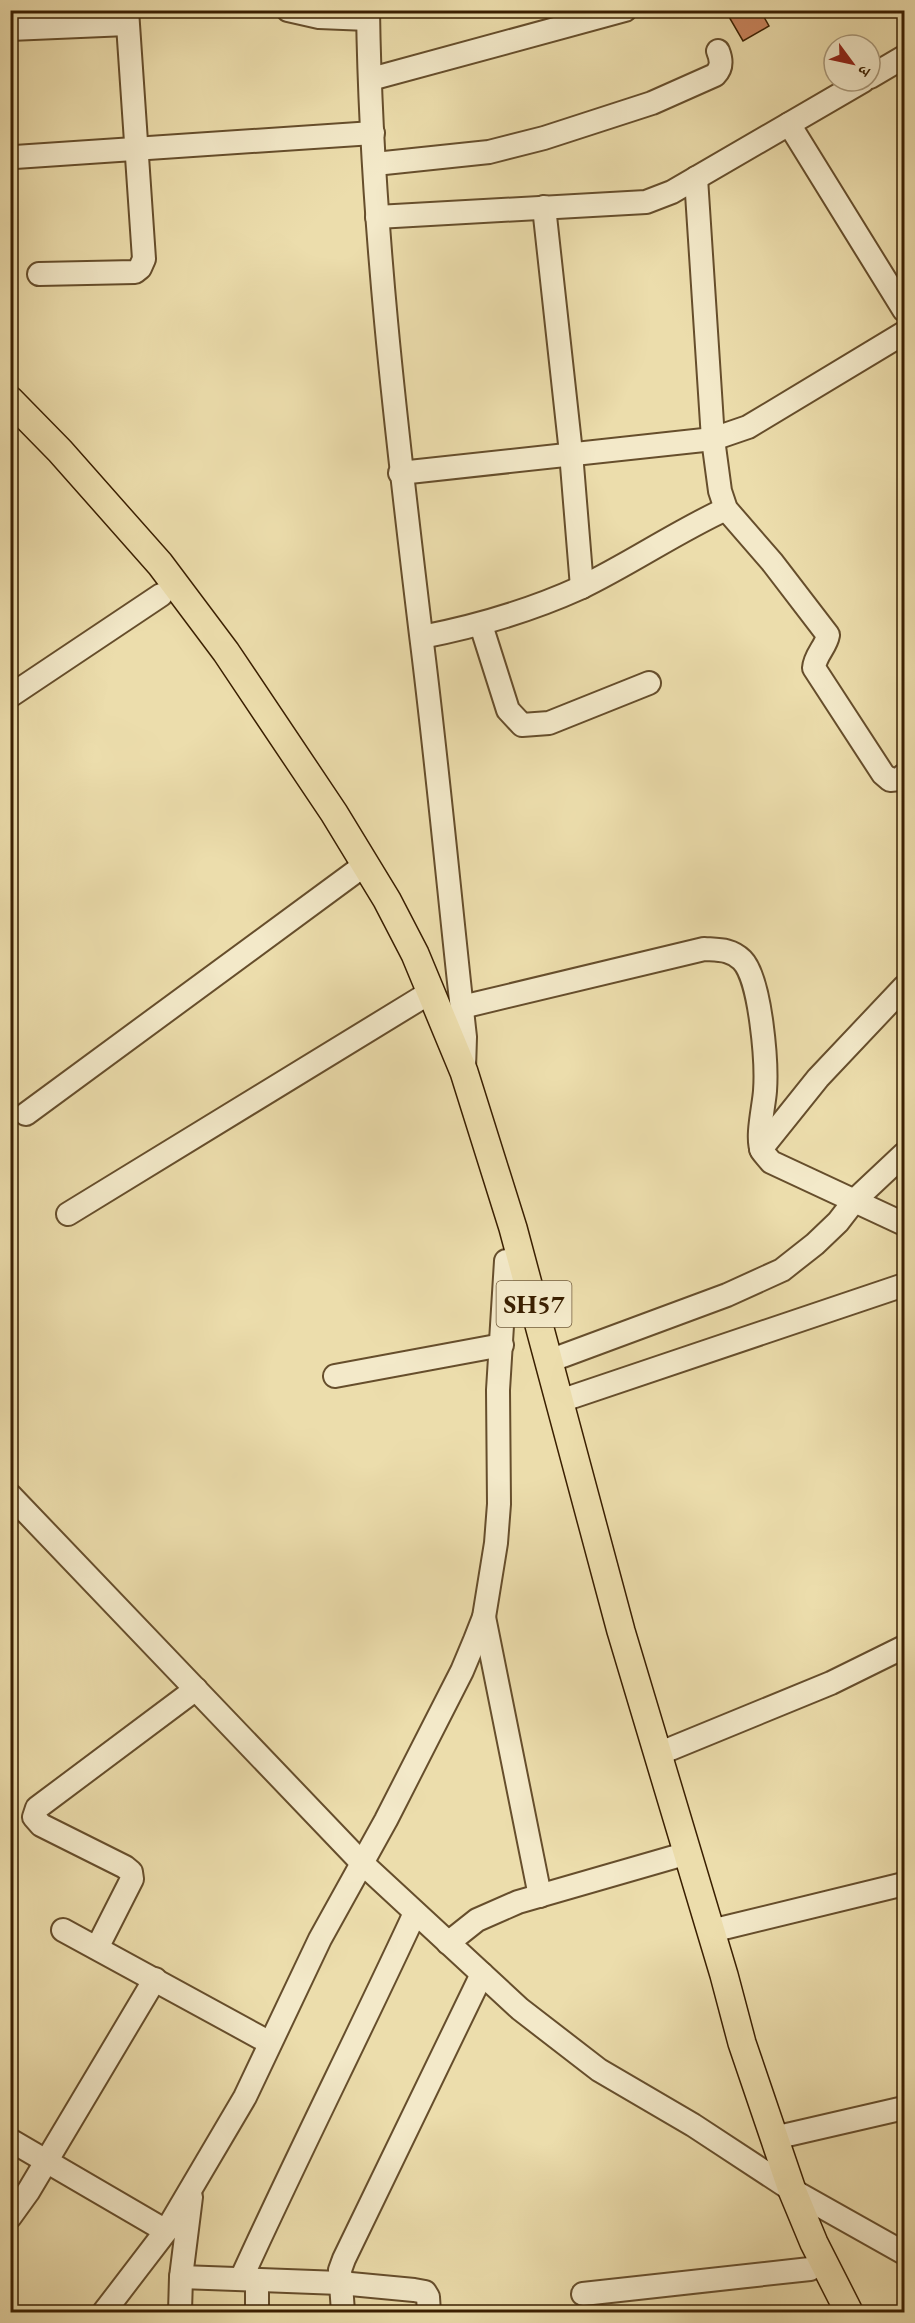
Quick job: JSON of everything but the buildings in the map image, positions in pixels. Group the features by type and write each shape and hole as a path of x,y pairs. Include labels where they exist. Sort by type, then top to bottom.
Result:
{"main road":[{"name":"SH57","path":"10,400 60,451 160,564 226,652 296,754 387,900 415,954 513,1228 560,1401 616,1638 658,1754 680,1856 730,2054 781,2184 810,2269 831,2313"},
{"name":"SH57","path":"10,422 51,463 161,595 285,764 376,906 460,1080 506,1261 680,1856 711,1931 742,2043 774,2138 781,2184 849,2313"}],"street":[{"path":"288,10 319,17 368,15 377,217 400,473 422,637 465,1037 460,1080"},
{"path":"371,80 625,10"},
{"path":"10,29 127,17 144,259 140,268 135,272 39,274"},
{"path":"375,164 489,152 544,138 652,103 715,75 720,70 721,58 718,51"},
{"path":"882,70 904,57"},
{"path":"377,217 646,202 672,192 842,93"},
{"path":"789,124 904,310"},
{"path":"15,157 373,133"},
{"path":"696,178 716,474 726,509 772,562 828,635 814,660 814,668 883,774 890,780 900,779 904,775"},
{"path":"544,207 571,453 582,587"},
{"path":"400,473 713,439 748,427 904,333"},
{"path":"422,637 481,625 582,587 688,527 726,509"},
{"path":"10,696 161,595"},
{"path":"481,625 508,711 522,725 549,723 649,683"},
{"path":"26,1114 355,872"},
{"path":"462,1007 704,949 728,950 743,961 754,981 760,1014 765,1088 761,1149 771,1162 904,1224"},
{"path":"761,1149 818,1078 904,987"},
{"path":"68,1214 421,998"},
{"path":"549,1361 694,1308 782,1270 815,1244 838,1222 855,1200 904,1154"},
{"path":"104,2313 166,2231 245,2097 320,1939 386,1820 462,1671 484,1617 496,1543 499,1504 498,1390 506,1261"},
{"path":"560,1401 904,1285"},
{"path":"335,1376 502,1345"},
{"path":"10,1495 361,1862 520,2009 599,2070 693,2125 781,2184 904,2253"},
{"path":"484,1617 540,1896"},
{"path":"658,1754 831,1683 904,1647"},
{"path":"97,1948 132,1879 131,1872 41,1825 34,1817 37,1809 195,1689"},
{"path":"448,1943 477,1920 518,1902 680,1856"},
{"path":"711,1931 904,1884"},
{"path":"257,2313 249,2280 283,2187 415,1912"},
{"path":"63,1930 270,2043"},
{"path":"343,2313 340,2270 344,2259 482,1974"},
{"path":"10,2217 47,2160 154,1979"},
{"path":"774,2138 904,2108"},
{"path":"10,2140 166,2231"},
{"path":"180,2313 181,2277 192,2189"},
{"path":"583,2294 810,2269"},
{"path":"181,2277 340,2283 424,2292 429,2297 429,2313"}]}
